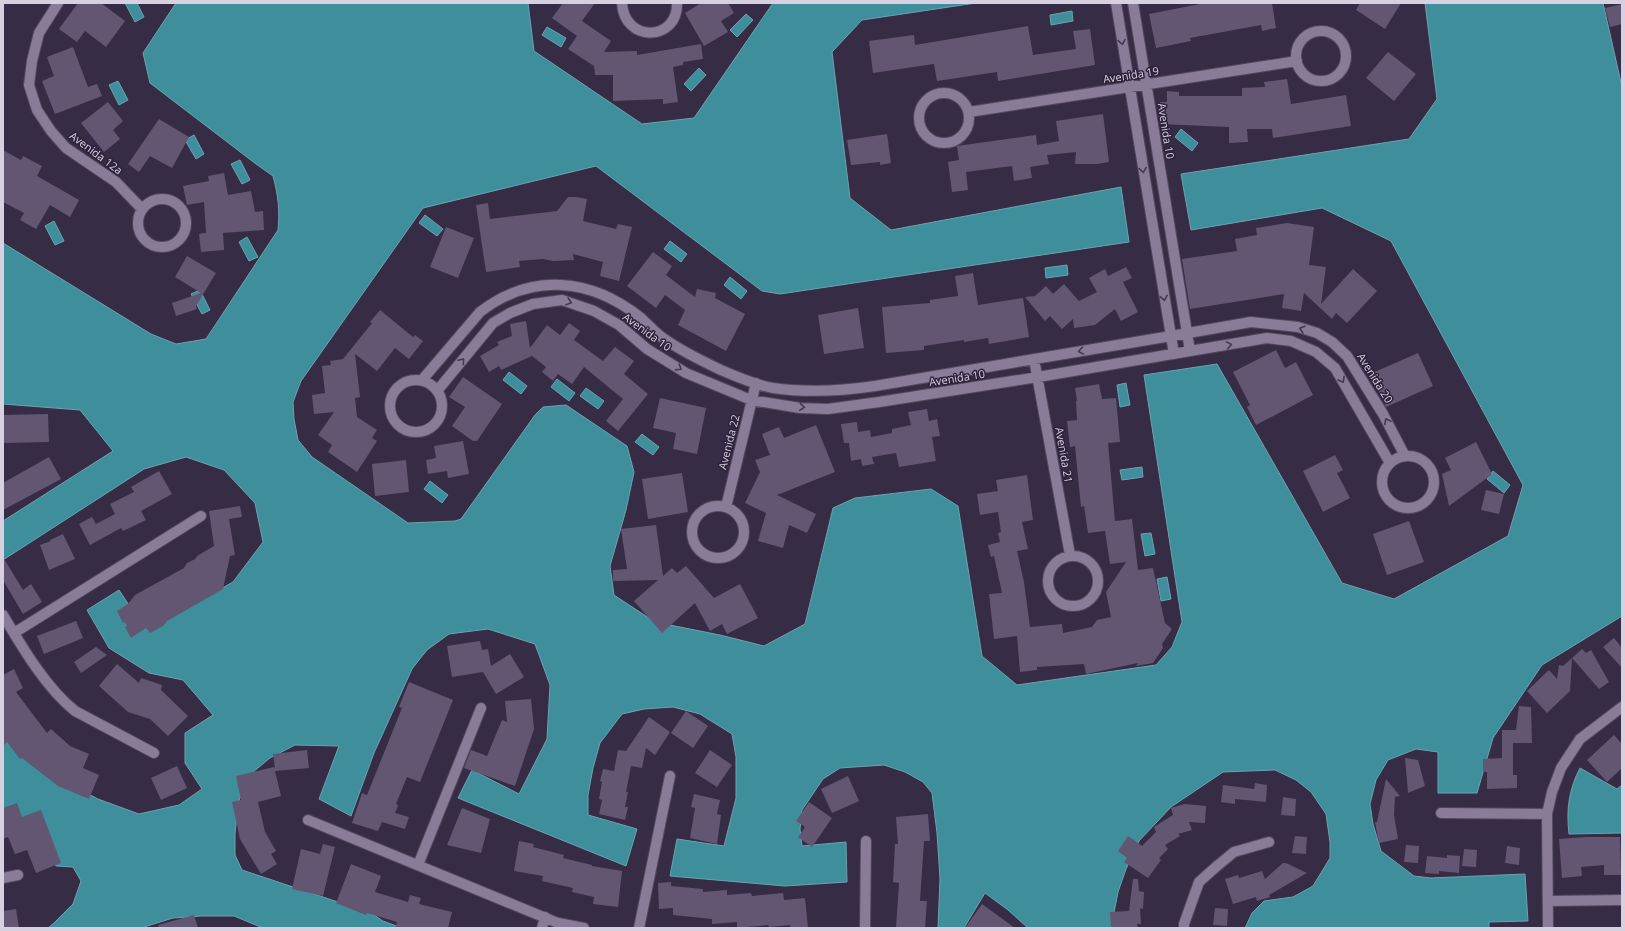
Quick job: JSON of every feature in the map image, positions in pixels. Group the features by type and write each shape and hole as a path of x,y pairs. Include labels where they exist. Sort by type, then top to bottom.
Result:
{"street":[{"name":"Avenida 12a","path":"58,3 39,33 32,61 29,85 38,110 51,131 66,148 116,182 142,209"},
{"path":"622,3 627,21 635,29 645,33 656,32 666,28 673,20 677,10 677,3"},
{"path":"1116,3 1174,354"},
{"name":"Avenida 10","path":"437,391 493,323 510,313 533,304 562,300 594,311 619,325 647,349 686,373 751,400 800,408 828,409 1038,377 1190,351 1133,3"},
{"path":"1316,32 1326,32 1335,35 1342,42 1346,51 1346,61 1342,70 1335,77 1326,81 1317,81 1308,77 1301,70 1297,61 1297,52 1301,42 1308,35 1316,32"},
{"name":"Avenida 19","path":"969,112 1297,61"},
{"path":"948,93 957,96 965,103 969,112 969,122 966,132 959,139 950,143 940,144 931,140 924,134 920,124 919,114 923,105 929,98 938,94 948,93"},
{"path":"161,198 176,203 182,208 185,215 185,231 181,238 175,244 159,248 144,240 138,225 138,217 142,209 154,200 161,198"},
{"path":"1149,208 1166,206"},
{"name":"Avenida 10","path":"422,380 480,312 490,304 532,286 555,284 577,286 606,296 640,317 664,339 690,355 722,370 772,388 809,391 848,390 1171,336"},
{"name":"Avenida 20","path":"1171,336 1251,322 1298,327 1317,333 1332,342 1347,356 1380,408 1405,456"},
{"path":"1190,351 1267,338 1291,341 1316,352 1335,368 1377,443 1390,463"},
{"name":"Avenida 21","path":"1034,359 1070,556"},
{"path":"422,380 433,386 437,391 441,399 442,408 439,417 427,430 418,432 409,431 401,427 395,421 391,413 390,404 392,395 404,382 422,380"},
{"name":"Avenida 22","path":"726,507 756,383"},
{"path":"1405,456 1413,456 1421,459 1428,465 1434,480 1433,489 1430,496 1420,504 1408,508 1399,506 1392,502 1386,495 1383,487 1385,471 1390,463 1405,456"},
{"path":"715,506 726,507 735,512 741,520 744,530 743,540 738,550 730,556 720,559 710,558 701,553 694,545 691,535 692,524 697,515 705,509 715,506"},
{"path":"14,633 201,516"},
{"path":"1070,556 1079,556 1088,560 1095,568 1098,577 1098,587 1093,596 1086,603 1076,606 1066,605 1058,601 1051,593 1048,584 1049,574 1053,565 1060,559 1070,556"},
{"path":"3,615 50,686 64,702 75,711 154,753"},
{"path":"1548,928 1549,901 1547,814 1552,792 1561,768 1580,740 1622,707"},
{"path":"418,865 481,708"},
{"path":"639,928 670,776"},
{"path":"1441,813 1547,814"},
{"path":"308,820 545,917 558,925 584,928"},
{"path":"865,928 866,841"},
{"path":"1184,928 1184,924 1199,882 1234,852 1269,842"},
{"path":"3,878 18,875"},
{"path":"1549,901 1622,900"},
{"path":"542,928 545,917"}],"shaded area":[{"path":"125,3 137,3 144,17 135,22"},
{"path":"176,3 528,3 534,51 642,124 694,118 773,3 976,3 862,20 832,52 850,198 891,230 1121,187 1129,242 780,294 762,291 596,166 423,208 301,381 293,402 294,419 298,440 312,457 408,523 455,521 461,519 535,415 543,407 566,405 627,446 634,472 626,510 610,566 614,595 655,622 720,635 764,646 805,624 833,508 855,498 931,489 958,506 982,656 1017,685 1156,665 1172,647 1182,622 1144,375 1217,364 1342,583 1394,599 1508,536 1523,485 1391,241 1322,208 1191,230 1181,174 1409,139 1437,99 1425,3 1603,3 1622,87 1622,616 1542,665 1493,738 1477,793 1438,793 1438,752 1416,749 1388,760 1376,780 1370,804 1373,824 1381,851 1414,876 1431,878 1525,874 1528,921 1489,922 1489,928 1245,928 1252,913 1264,901 1293,897 1313,886 1330,858 1330,842 1326,814 1311,792 1296,780 1275,770 1223,772 1171,807 1139,841 1126,869 1118,892 1111,928 1028,928 1008,910 985,893 964,928 938,928 940,878 937,833 932,793 923,782 905,772 884,765 840,768 823,779 802,810 800,829 802,846 846,842 847,882 785,886 670,876 677,839 724,846 736,798 736,757 732,734 700,714 673,707 644,709 622,714 600,743 588,795 588,815 637,829 626,866 458,798 472,770 519,794 547,739 550,685 535,644 488,629 449,634 427,650 412,669 374,753 351,816 319,799 339,746 295,745 270,758 247,777 238,804 235,834 235,855 242,870 371,913 383,921 402,928 263,928 234,916 202,916 173,918 141,928 48,928 73,904 81,881 73,867 56,866 45,845 3,813 3,732 49,773 98,799 139,814 179,805 202,789 185,763 185,733 213,715 183,680 149,673 109,648 87,610 119,590 142,625 190,606 233,582 263,542 255,503 224,470 186,457 144,469 3,560 3,521 113,451 80,410 3,404 3,243 151,334 176,344 206,339 278,230 278,203 273,176 150,83 143,53"},
{"path":"1072,11 1073,21 1051,25 1050,15"},
{"path":"746,14 753,20 737,37 730,30"},
{"path":"547,27 566,38 561,47 542,35"},
{"path":"699,68 706,75 691,91 684,84"},
{"path":"118,81 128,100 119,105 109,85"},
{"path":"1181,129 1198,143 1192,151 1175,137"},
{"path":"194,135 204,154 196,159 185,140"},
{"path":"240,160 250,180 242,184 231,164"},
{"path":"425,215 443,229 437,236 419,223"},
{"path":"54,221 64,241 55,245 45,226"},
{"path":"247,237 258,257 249,261 239,242"},
{"path":"670,241 687,254 681,262 664,249"},
{"path":"1067,265 1068,275 1046,278 1045,268"},
{"path":"730,277 747,291 741,299 724,285"},
{"path":"200,290 210,310 202,314 191,294"},
{"path":"509,372 527,386 521,394 503,380"},
{"path":"557,379 575,393 569,401 551,387"},
{"path":"1126,383 1130,405 1120,407 1117,385"},
{"path":"586,388 604,401 598,409 580,396"},
{"path":"642,434 659,447 653,455 635,442"},
{"path":"1142,467 1143,477 1122,480 1120,470"},
{"path":"1493,471 1510,485 1504,493 1487,479"},
{"path":"430,481 448,495 442,503 424,489"},
{"path":"1151,533 1155,554 1145,556 1141,534"},
{"path":"1167,577 1171,599 1161,601 1157,579"},
{"path":"1580,768 1617,789 1622,785 1622,833 1569,834 1569,800 1573,784"}],"building":[{"path":"78,3 101,3 125,21 106,47 85,31 77,42 59,29"},
{"path":"563,3 595,3 582,21 611,41 604,52 637,51 637,55 701,44 703,59 683,62 683,65 673,67 678,102 663,104 663,99 613,101 613,75 595,75 594,66 568,49 577,36 552,18"},
{"path":"701,3 728,3 734,13 721,21 728,32 704,46 685,13"},
{"path":"1205,3 1272,3 1276,28 1262,31 1261,25 1190,38 1191,41 1156,48 1149,14"},
{"path":"1360,3 1401,3 1385,29 1356,10"},
{"path":"1622,4 1622,24 1610,27 1605,8"},
{"path":"1028,26 1033,55 1076,49 1073,31 1090,29 1095,65 998,81 997,72 937,81 934,64 873,73 869,41 914,35 915,45"},
{"path":"73,47 88,87 97,84 102,96 55,114 42,81 54,76 47,57"},
{"path":"1388,52 1416,74 1394,101 1366,78"},
{"path":"1287,79 1291,104 1346,95 1351,126 1273,138 1272,129 1247,129 1248,142 1229,143 1229,127 1159,124 1160,102 1167,102 1167,91 1179,92 1179,96 1242,96 1242,88 1265,87 1264,82"},
{"path":"108,102 123,121 113,130 120,139 104,152 81,123"},
{"path":"1103,114 1109,162 1097,164 1075,164 1076,152 1047,155 1049,164 1030,167 1032,178 1014,181 1012,166 966,172 968,190 952,192 948,162 959,160 957,146 1036,135 1037,145 1059,141 1056,121"},
{"path":"159,119 189,137 172,168 150,156 139,172 128,164"},
{"path":"887,134 891,163 880,165 880,162 851,165 847,140"},
{"path":"3,150 21,160 23,156 42,166 37,176 79,200 70,217 50,205 36,229 20,220 24,213 3,202"},
{"path":"224,173 228,195 251,191 255,212 263,211 264,230 223,233 224,250 201,252 199,234 206,233 204,202 187,205 183,186 209,181 208,176"},
{"path":"568,197 587,199 583,221 616,229 618,224 632,227 619,281 600,276 603,262 573,254 574,260 553,261 543,259 519,261 520,267 486,272 476,205 488,203 490,219 557,211"},
{"path":"1287,223 1314,227 1309,265 1326,267 1321,304 1353,269 1377,291 1347,323 1336,313 1332,319 1304,293 1301,311 1282,308 1284,294 1190,309 1182,259 1237,251 1235,239 1257,235 1256,228"},
{"path":"446,227 474,238 458,278 430,267"},
{"path":"653,252 672,266 666,275 695,297 697,289 716,293 715,298 745,314 726,351 678,325 685,310 665,295 656,308 627,286"},
{"path":"187,256 216,273 196,306 197,309 176,316 172,303 201,293 175,277"},
{"path":"1126,267 1132,278 1123,282 1138,312 1121,321 1115,309 1095,325 1074,328 1073,319 1062,329 1050,316 1045,321 1025,297 1035,296 1046,286 1053,294 1064,284 1079,301 1097,292 1089,278 1105,269 1108,276"},
{"path":"973,273 978,305 1023,298 1029,337 989,344 988,338 964,342 964,340 924,346 924,350 886,353 882,307 930,303 930,300 958,296 955,276"},
{"path":"858,308 864,348 824,354 818,315"},
{"path":"380,310 413,337 415,335 423,341 409,359 395,348 377,371 355,354 360,397 355,398 357,417 377,430 372,438 377,441 357,472 328,452 332,445 318,435 334,412 314,414 312,395 325,393 322,366 331,365 330,361 343,359 372,323 370,322"},
{"path":"526,321 530,348 547,325 560,335 569,323 580,331 574,340 603,361 615,347 634,361 624,374 648,394 618,431 606,421 623,399 584,367 572,384 558,374 553,381 542,372 546,367 532,356 501,370 499,366 489,372 480,356 499,345 497,342 512,336 510,324"},
{"path":"1276,350 1285,368 1296,362 1313,395 1256,425 1247,407 1250,405 1233,372"},
{"path":"1418,353 1433,386 1386,407 1370,374"},
{"path":"463,377 502,404 477,441 473,441 452,426 465,407 449,397"},
{"path":"1099,384 1102,399 1116,398 1120,442 1108,443 1115,521 1132,519 1138,570 1153,568 1165,623 1172,629 1162,644 1163,648 1153,663 1136,666 1138,663 1086,674 1084,664 1037,667 1037,670 1020,672 1017,636 994,639 989,594 1002,593 994,556 991,557 988,545 1000,542 998,533 1001,532 998,512 980,515 977,494 998,491 996,480 1027,475 1033,520 1022,522 1028,549 1017,551 1024,582 1030,627 1062,624 1063,633 1092,627 1097,620 1111,617 1106,592 1126,562 1110,564 1105,531 1088,533 1084,506 1081,507 1075,446 1070,447 1067,421 1077,420 1075,388"},
{"path":"660,398 706,408 697,454 673,449 676,433 653,428"},
{"path":"927,409 929,421 937,419 940,436 932,437 936,461 899,467 896,453 872,457 874,464 862,466 861,459 851,461 849,443 844,443 841,424 857,422 858,432 870,430 871,437 892,433 892,429 911,425 908,412"},
{"path":"48,414 49,442 3,443 3,415"},
{"path":"816,425 835,472 777,495 816,514 807,533 789,525 783,548 758,541 766,513 745,503 760,472 755,460 770,455 762,434 779,427 784,438"},
{"path":"463,441 469,474 448,478 447,471 428,474 426,460 436,458 434,446"},
{"path":"1476,442 1491,472 1491,475 1449,506 1442,474 1451,470 1445,458"},
{"path":"1335,455 1343,470 1337,473 1350,498 1323,512 1303,471"},
{"path":"49,457 61,479 3,510 3,483"},
{"path":"406,460 409,492 375,496 372,464"},
{"path":"159,471 172,494 141,511 146,520 123,531 121,528 90,545 79,524 92,517 96,524 115,514 110,504 134,492 131,487"},
{"path":"682,473 688,512 648,519 642,479"},
{"path":"1486,490 1504,494 1499,514 1481,510"},
{"path":"240,506 242,517 229,519 235,555 230,556 223,589 167,621 163,626 150,633 146,628 131,638 125,627 127,626 125,622 123,623 117,611 128,604 135,595 184,568 187,563 214,546 209,511"},
{"path":"1409,521 1424,562 1387,575 1373,534"},
{"path":"656,525 663,576 672,568 677,573 686,566 714,598 740,584 758,618 727,634 722,624 710,631 695,603 662,633 634,601 658,580 613,581 613,570 627,569 621,529"},
{"path":"63,534 75,559 49,570 40,545"},
{"path":"3,557 23,590 31,584 42,602 23,614 3,580"},
{"path":"76,621 83,638 44,654 37,636"},
{"path":"1614,638 1622,648 1622,668 1603,647"},
{"path":"480,641 482,650 488,649 491,666 510,654 524,677 496,694 483,672 452,677 447,646"},
{"path":"96,647 107,655 81,673 74,662"},
{"path":"1582,649 1586,653 1591,650 1609,682 1599,689 1572,658"},
{"path":"1572,658 1570,691 1547,713 1527,691 1549,670 1557,679 1559,665 1563,666"},
{"path":"117,664 139,683 141,678 162,685 161,690 188,716 168,736 150,719 128,712 99,686"},
{"path":"14,669 23,688 16,692 47,733 51,729 70,746 89,754 83,768 99,775 89,799 58,786 22,758 20,759 7,742 3,746 3,675"},
{"path":"409,682 453,700 420,782 407,777 396,804 398,805 395,813 409,817 405,829 382,822 378,831 352,823 362,793 367,795 402,708 399,707"},
{"path":"531,699 534,729 515,786 464,768 471,750 487,756 502,720 507,722 505,701"},
{"path":"1519,706 1531,707 1532,743 1513,743 1513,775 1517,775 1517,788 1487,789 1487,772 1483,772 1483,759 1502,758 1502,730 1516,730"},
{"path":"686,711 708,726 693,748 671,733"},
{"path":"649,717 670,732 655,755 646,748 642,768 631,766 626,792 628,792 625,807 628,807 625,820 599,814 602,800 599,799 602,782 600,781 603,769 614,771 618,750 626,751"},
{"path":"1614,735 1622,744 1622,768 1607,782 1587,760"},
{"path":"307,750 309,768 275,771 281,796 258,802 265,832 276,851 271,854 277,864 261,874 240,839 232,802 241,800 236,776 275,768 273,754"},
{"path":"710,750 732,765 717,787 695,773"},
{"path":"1405,758 1418,760 1425,786 1408,793"},
{"path":"177,766 187,788 161,800 151,778"},
{"path":"848,776 859,801 832,813 821,789"},
{"path":"1386,779 1400,796 1395,797 1394,815 1398,839 1379,843 1375,822 1377,822"},
{"path":"1255,783 1267,785 1266,802 1235,799 1235,804 1221,802 1223,785 1254,789"},
{"path":"694,794 720,800 717,814 721,815 717,844 690,838 695,808 691,807"},
{"path":"1283,797 1296,799 1295,816 1281,815"},
{"path":"809,802 832,818 812,847 798,837 805,827 796,821"},
{"path":"17,803 22,817 41,810 61,863 36,873 27,850 15,854 8,837 3,839 3,808"},
{"path":"1185,804 1206,806 1205,823 1189,822 1192,830 1178,834 1180,836 1165,845 1168,849 1159,858 1161,860 1148,878 1124,862 1127,858 1118,851 1128,836 1142,846 1156,832 1154,827 1173,815 1171,808"},
{"path":"462,808 490,819 481,853 447,845"},
{"path":"928,814 930,841 924,841 920,901 927,901 925,928 896,928 899,883 893,882 895,844 898,844 896,817"},
{"path":"1295,836 1307,837 1306,854 1292,853"},
{"path":"1620,837 1621,875 1604,875 1604,865 1581,867 1582,876 1562,878 1559,839"},
{"path":"519,841 534,844 533,847 564,855 563,858 592,866 622,871 618,907 593,904 594,897 572,892 573,888 542,881 543,876 514,871"},
{"path":"323,844 335,847 323,896 292,889 301,849 320,854"},
{"path":"1406,845 1419,846 1418,863 1404,862"},
{"path":"1507,846 1520,848 1519,865 1505,863"},
{"path":"1464,849 1477,850 1476,867 1462,866"},
{"path":"1447,855 1460,856 1459,873 1439,871 1439,874 1425,873 1427,856 1447,858"},
{"path":"1283,863 1307,873 1269,895 1270,897 1257,901 1256,897 1233,904 1225,879 1238,875 1239,878 1262,871 1265,879"},
{"path":"351,864 381,876 375,892 408,902 410,895 421,898 419,904 452,912 448,928 395,928 397,922 367,913 366,915 336,903"},
{"path":"1133,879 1138,879 1139,891 1144,892 1143,909 1140,908 1141,924 1137,924 1138,928 1111,928 1110,912 1129,911"},
{"path":"671,882 671,886 703,889 703,892 727,890 727,895 751,893 752,896 783,893 784,900 805,898 808,928 790,928 790,925 769,927 768,925 737,928 737,922 712,924 712,919 673,915 673,908 659,909 658,883"},
{"path":"982,904 1015,928 965,928"},
{"path":"1215,908 1228,909 1227,926 1213,925"},
{"path":"16,909 19,928 3,928 3,911"},
{"path":"194,915 198,928 159,928 158,925"}]}
